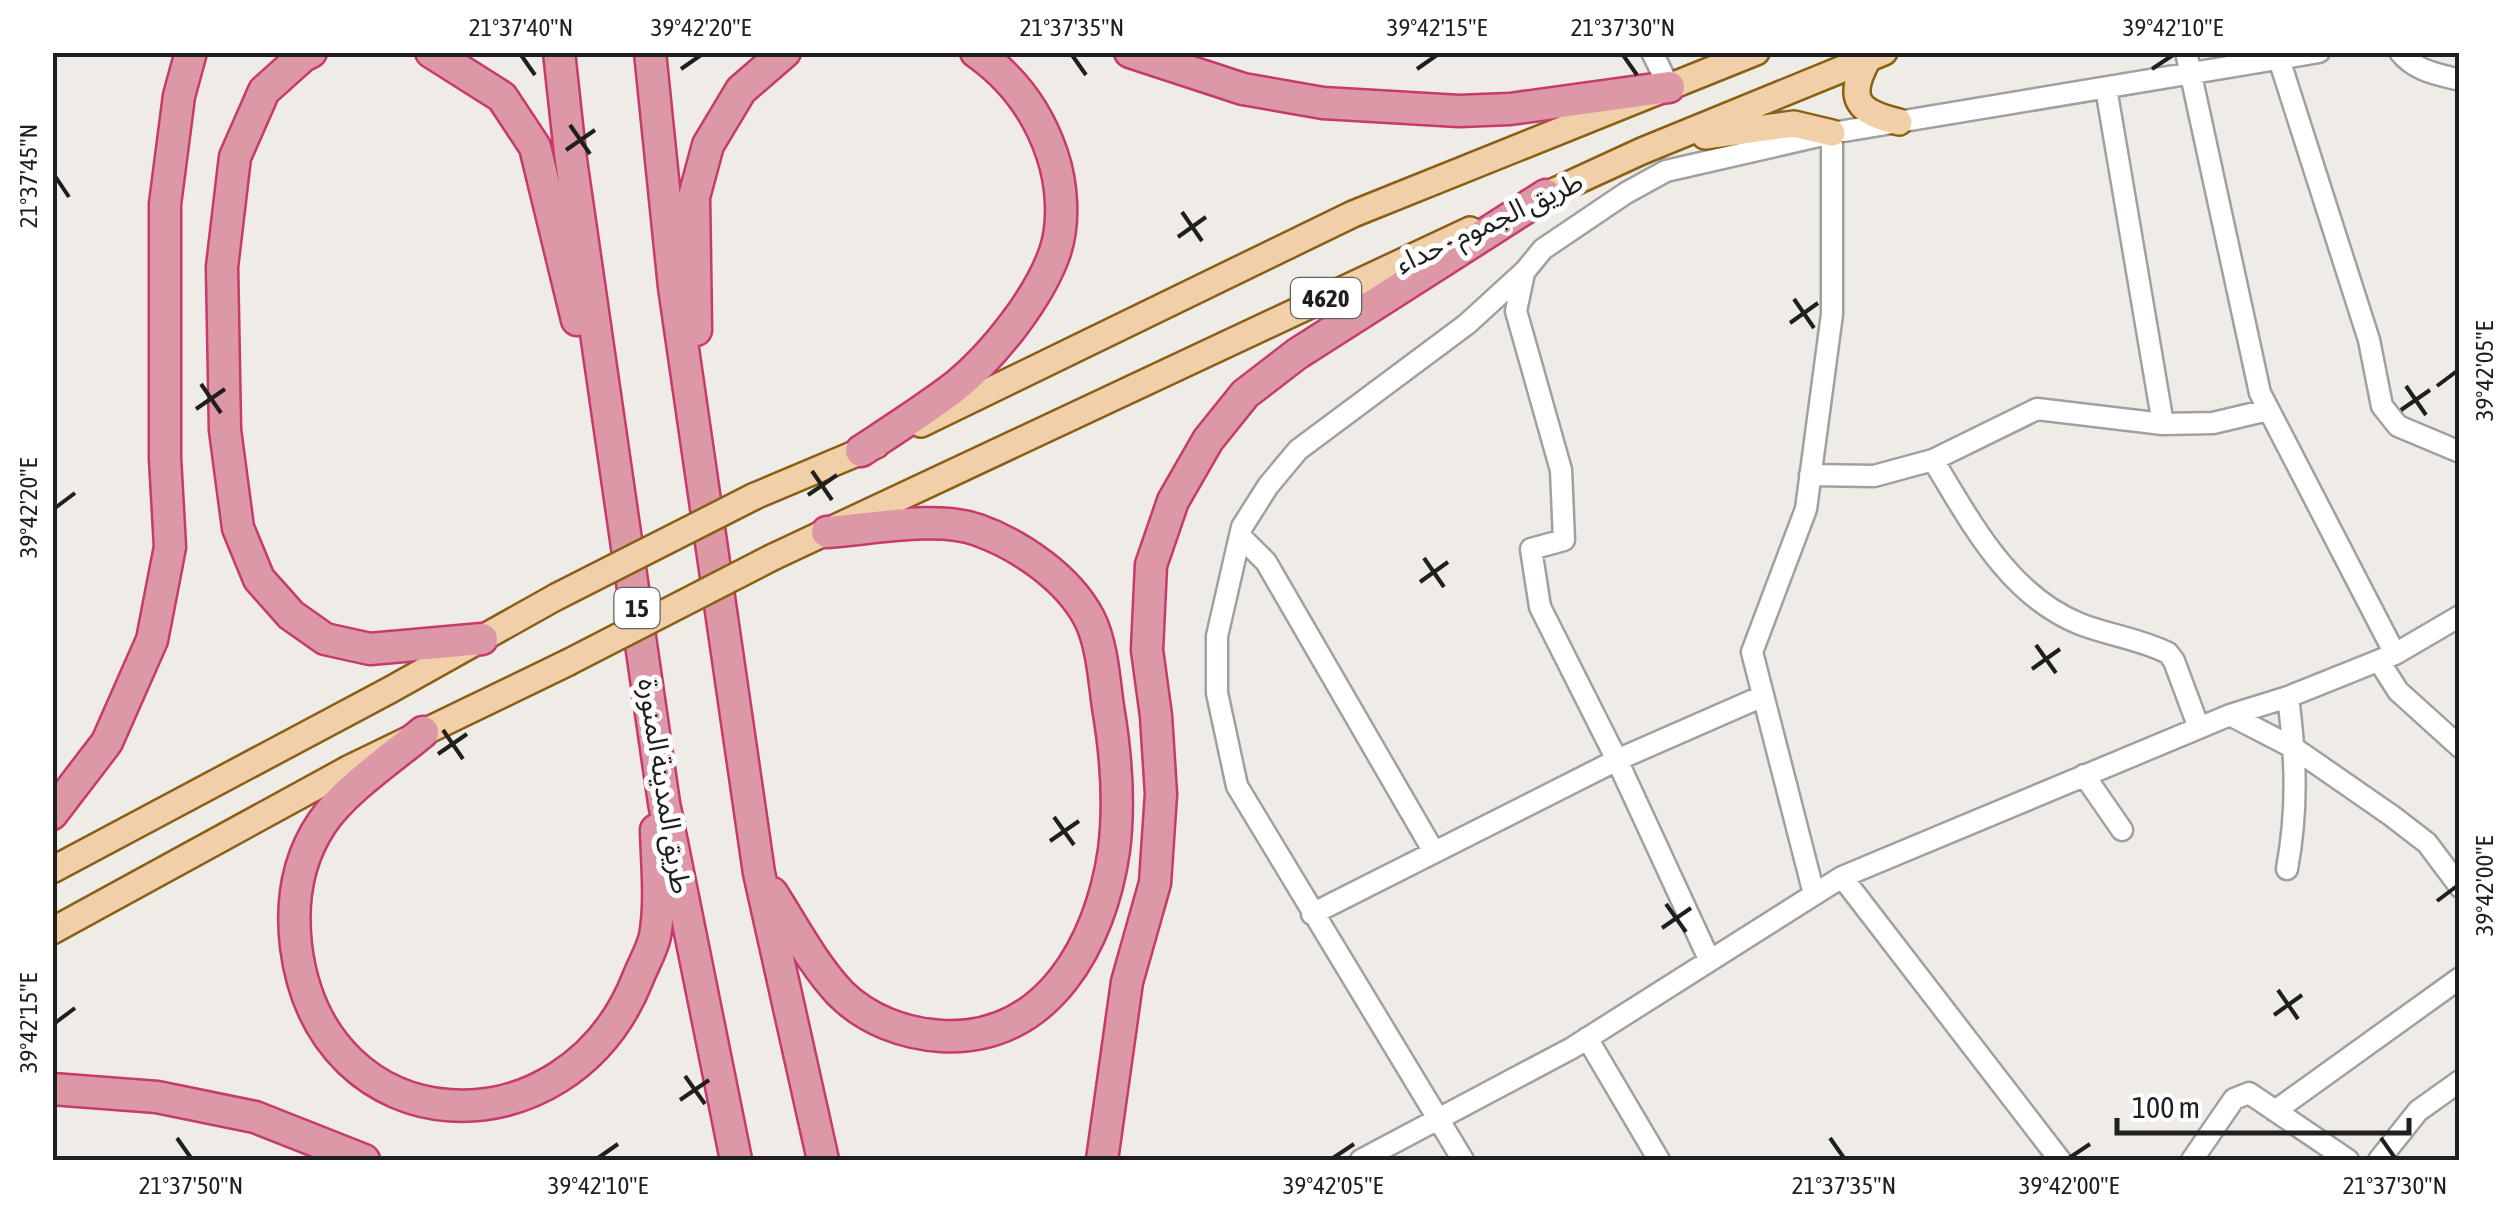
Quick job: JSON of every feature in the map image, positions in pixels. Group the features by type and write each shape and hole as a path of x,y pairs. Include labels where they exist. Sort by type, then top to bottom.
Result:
{"highway":[{"path":"52,814 107,742 152,640 170,546 165,204 179,96 191,52"},
{"path":"311,52 264,90 235,157 222,268 225,430 238,528 260,579 291,615 325,638 370,649 482,639"},
{"path":"431,52 502,97 535,147 625,521"},
{"name":"طريق المدينة المنورة","path":"559,52 570,153 664,803 736,1160"},
{"path":"650,52 674,287 759,872 824,1160"},
{"path":"697,443 694,197 708,146 741,90 786,52"},
{"path":"862,451 958,384 1001,341 1056,251 1061,212 1058,169 1044,130 1025,98 976,52"},
{"path":"1130,52 1244,89 1323,104 1459,111 1510,109 1669,87"},
{"path":"1102,1160 1127,982 1154,883 1161,794 1147,650 1151,564 1173,502 1208,440 1244,394 1297,354 1546,194"},
{"path":"759,872 841,994 874,1019 921,1035 970,1038 1022,1018 1057,990 1091,938 1114,851 1117,764 1102,665 1089,618 1063,586 1035,560 974,528 933,524 827,532"},
{"path":"423,732 322,822 302,864 292,913 298,964 329,1036 367,1079 412,1099 461,1106 506,1103 569,1071 601,1040 630,998 654,937 655,737"},
{"path":"52,1089 158,1097 255,1118 364,1160"}],"main road":[{"name":"طريق الجموم - حداء","path":"52,870 556,597 754,496 862,451 1352,214 1756,52"},
{"name":"طريق الجموم - حداء","path":"52,931 350,768 773,557 1546,194 1876,56"},
{"path":"1876,56 1856,85 1860,105 1870,115 1899,122"},
{"path":"1661,143 1771,125 1794,124 1832,133"}],"street":[{"path":"1652,52 1669,87"},
{"path":"1463,1160 1237,786 1217,693 1217,636 1240,536 1268,486 1298,450 1467,324 1543,250 1626,193 1666,171 1832,133 2106,88 2189,63 2279,59 2319,52"},
{"path":"2400,52 2408,62 2429,72 2460,80"},
{"path":"2279,59 2369,340 2382,406 2398,426 2460,452"},
{"path":"2189,63 2235,291 2260,392 2387,657 2398,691 2460,747"},
{"path":"2106,88 2163,424"},
{"path":"1814,894 1752,652 1806,509 1832,314 1832,133"},
{"path":"1524,272 1516,311 1560,470 1564,540 1531,549 1540,607 1617,760 1709,959"},
{"path":"1810,475 1874,476 1933,460 2037,409 2163,424 2213,423 2268,410"},
{"path":"1933,460 1990,550 2041,604 2079,624 2168,653 2200,728"},
{"path":"1240,536 1266,562 1434,852"},
{"path":"1361,1160 1587,1038 1842,877 2230,715 2288,697 2387,657 2460,616"},
{"path":"1312,914 1617,760 1763,696"},
{"path":"2287,869 2296,822 2288,697"},
{"path":"2230,715 2294,748 2427,844 2460,887"},
{"path":"2084,776 2122,830"},
{"path":"1842,877 2060,1160"},
{"path":"2276,1111 2460,978"},
{"path":"1587,1038 1659,1160"},
{"path":"2387,1157 2418,1110 2460,1080"},
{"path":"2192,1160 2234,1099 2249,1093 2348,1160"}]}
